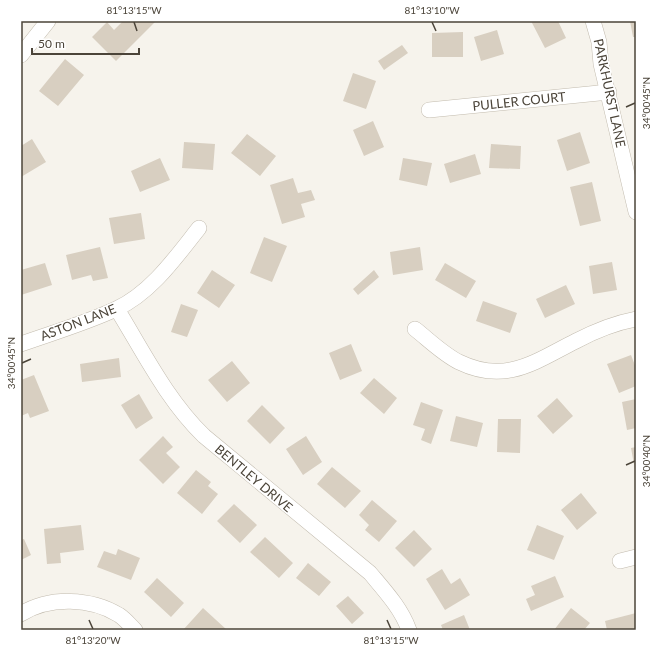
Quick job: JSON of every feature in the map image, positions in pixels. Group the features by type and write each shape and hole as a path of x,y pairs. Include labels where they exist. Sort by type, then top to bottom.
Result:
{"street":[{"path":"21,55 48,21"},
{"name":"PARKHURST LANE","path":"593,21 636,212"},
{"name":"PULLER COURT","path":"429,110 609,92"},
{"name":"ASTON LANE","path":"21,344 117,309 154,282 169,268 199,228"},
{"name":"BENTLEY DRIVE","path":"117,309 169,394 186,418 204,436 370,573 389,594 406,621 409,630"},
{"path":"415,329 458,362 483,370 505,371 518,370 534,364 576,341 612,325 636,319"},
{"path":"620,561 636,557"},
{"path":"21,614 36,607 74,601 108,610 120,616 135,630"}],"building":[{"path":"123,21 156,21 116,61 92,37 107,22 114,30"},
{"path":"531,21 558,21 566,38 545,48"},
{"path":"630,21 636,21 636,37 633,37"},
{"path":"497,30 504,54 481,61 474,37"},
{"path":"463,32 463,57 432,57 432,33"},
{"path":"402,45 408,53 384,70 378,61"},
{"path":"65,59 84,75 58,106 39,91"},
{"path":"353,73 376,81 366,109 343,101"},
{"path":"373,121 384,147 364,156 353,130"},
{"path":"580,132 590,163 567,171 557,140"},
{"path":"247,134 276,156 260,176 231,153"},
{"path":"32,139 46,162 21,177 21,146"},
{"path":"184,142 215,144 213,170 182,168"},
{"path":"491,144 521,146 520,169 489,168"},
{"path":"475,154 481,174 450,183 444,164"},
{"path":"160,158 170,180 140,192 131,171"},
{"path":"403,158 432,163 427,186 399,180"},
{"path":"293,178 298,193 311,190 315,200 301,204 305,217 282,224 270,185"},
{"path":"592,182 601,221 580,226 570,187"},
{"path":"141,213 145,239 114,244 109,218"},
{"path":"264,237 287,246 272,282 250,273"},
{"path":"100,247 108,278 93,281 91,275 72,280 66,255"},
{"path":"420,247 423,270 393,275 390,252"},
{"path":"612,262 617,290 593,294 589,266"},
{"path":"45,263 52,285 21,295 21,270"},
{"path":"445,263 476,281 466,298 435,280"},
{"path":"212,270 235,285 219,308 197,293"},
{"path":"374,270 379,277 358,295 353,289"},
{"path":"566,285 575,304 545,318 536,299"},
{"path":"483,301 517,313 510,333 476,321"},
{"path":"181,304 198,310 187,337 171,332"},
{"path":"351,344 362,371 340,380 329,353"},
{"path":"631,355 636,368 636,386 619,393 607,364"},
{"path":"119,358 121,377 82,382 80,364"},
{"path":"232,361 250,383 227,402 208,380"},
{"path":"34,375 49,411 30,418 28,413 21,416 21,380"},
{"path":"374,378 397,398 384,414 360,393"},
{"path":"139,394 153,418 136,429 121,405"},
{"path":"557,398 573,416 553,434 537,416"},
{"path":"636,399 636,428 627,430 622,402"},
{"path":"421,402 443,410 431,444 421,440 425,429 413,425"},
{"path":"262,405 285,428 270,444 247,421"},
{"path":"456,416 483,423 477,447 450,441"},
{"path":"498,419 521,419 520,453 497,452"},
{"path":"163,436 173,447 166,453 180,467 163,484 139,460"},
{"path":"306,436 322,462 303,475 286,449"},
{"path":"636,447 636,470 635,470 631,448"},
{"path":"332,467 361,491 345,508 317,484"},
{"path":"196,470 211,482 208,486 218,494 202,514 177,493"},
{"path":"581,493 597,513 577,530 561,510"},
{"path":"372,500 397,521 379,542 365,530 369,525 359,515"},
{"path":"234,504 257,525 240,543 217,521"},
{"path":"81,525 84,550 60,553 61,563 47,564 44,529"},
{"path":"537,525 564,536 554,560 527,550"},
{"path":"414,530 432,549 414,567 395,548"},
{"path":"265,537 293,563 279,578 250,552"},
{"path":"24,539 31,555 21,560 21,540"},
{"path":"118,549 140,558 131,580 97,567 104,551 116,555"},
{"path":"308,563 331,582 319,596 296,578"},
{"path":"442,569 451,584 460,578 470,595 445,610 426,579"},
{"path":"555,576 564,597 531,611 526,599 535,595 531,586"},
{"path":"157,578 184,603 171,617 144,592"},
{"path":"348,596 364,613 352,624 336,606"},
{"path":"203,608 227,630 183,630"},
{"path":"571,608 590,623 584,630 554,630"},
{"path":"636,613 636,630 607,630 605,621"},
{"path":"464,615 470,630 443,630 441,625"}]}
